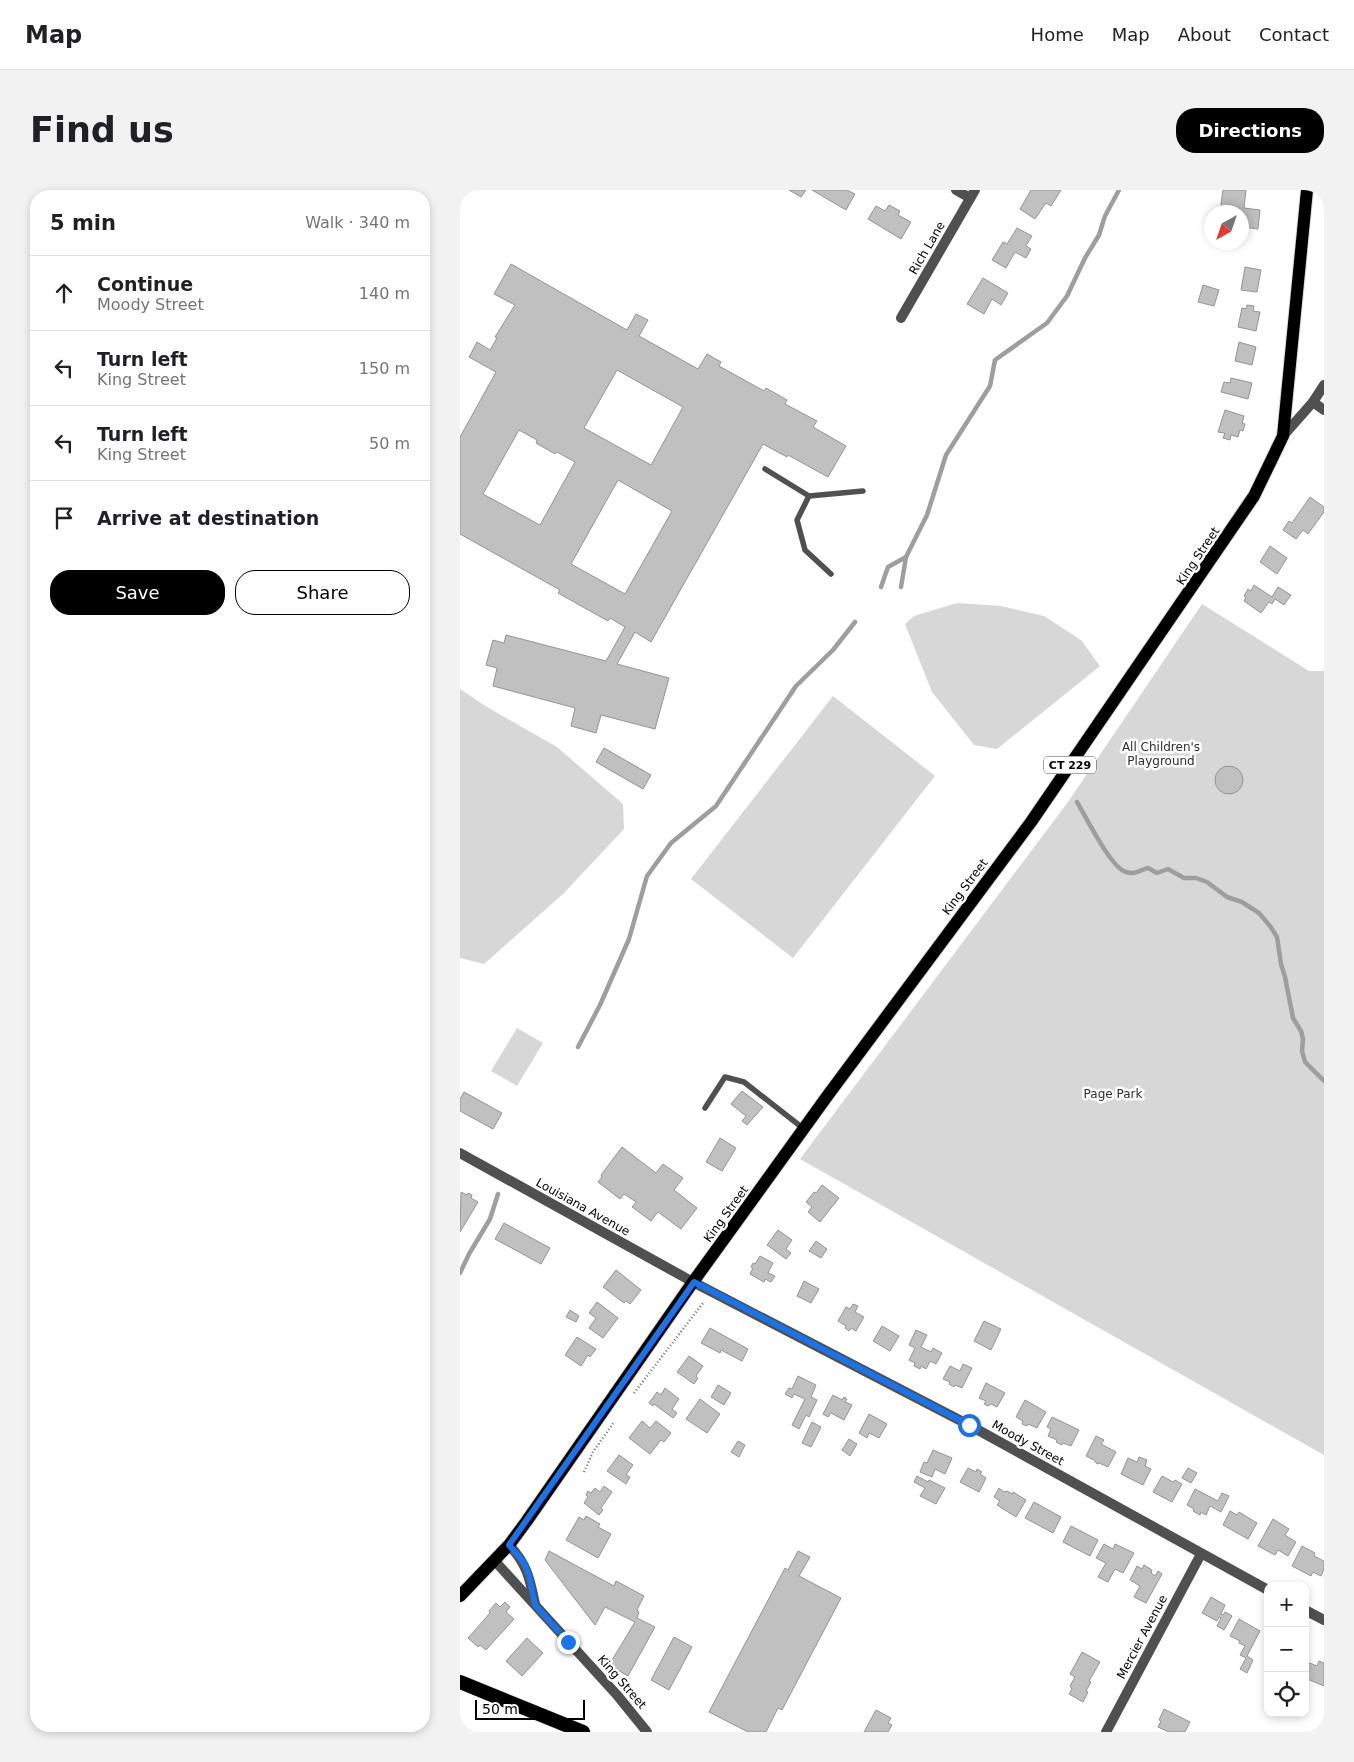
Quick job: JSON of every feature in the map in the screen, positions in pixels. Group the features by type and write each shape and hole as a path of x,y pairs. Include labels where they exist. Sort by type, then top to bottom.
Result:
{"highway":[{"path":"460,1682 583,1732"}],"main road":[{"name":"King Street","path":"462,1590 509,1545 804,1128 1025,830 1254,496 1284,436 1307,190"}],"street":[{"path":"956,190 973,194"},
{"name":"Rich Lane","path":"901,318 973,194"},
{"path":"1284,436 1313,402 1324,385"},
{"path":"1313,402 1324,410"},
{"name":"Louisiana Avenue","path":"460,1153 694,1282"},
{"name":"Moody Street","path":"694,1282 969,1425 1264,1588"},
{"path":"509,1545 524,1563 529,1576 535,1605"},
{"name":"Mercier Avenue","path":"1106,1732 1201,1554"},
{"name":"King Street","path":"494,1560 626,1706 647,1732"},
{"path":"1309,1612 1324,1620"}],"lane":[{"path":"765,469 809,496 863,491"},
{"path":"809,496 797,520 805,550 831,574"},
{"path":"704,1108 725,1077 744,1082 804,1128"}],"path":[{"path":"632,1395 704,1303"},
{"path":"584,1472 593,1452 615,1420"}],"green space":[{"path":"957,603 1001,606 1044,616 1081,640 1100,666 997,749 974,745 932,692 905,624 914,616"},
{"name":"Page Park","path":"1202,604 1309,671 1324,671 1324,1455 800,1159 1068,802"},
{"path":"460,689 487,707 557,747 623,804 624,829 563,894 484,964 460,958"},
{"path":"833,696 935,776 793,958 691,879"},
{"path":"517,1028 543,1043 517,1086 491,1071"}],"building":[{"path":"789,190 806,190 801,197"},
{"path":"812,190 847,190 855,194 846,210"},
{"path":"1031,190 1061,190 1051,206 1046,203 1035,219 1020,209"},
{"path":"1223,190 1246,190 1244,205 1221,205"},
{"path":"889,205 900,211 898,215 911,222 901,239 868,219 876,206 885,211"},
{"path":"1249,209 1260,210 1258,229 1249,228"},
{"path":"1017,228 1032,236 1026,246 1031,249 1026,258 1015,252 1006,268 992,260 1003,242 1007,244"},
{"path":"511,264 627,330 636,314 648,320 639,336 698,369 707,354 721,362 719,366 764,391 766,388 787,400 785,404 817,421 813,427 846,446 828,477 788,455 787,457 763,444 651,642 635,632 617,664 669,678 655,729 601,715 596,733 571,726 575,708 493,686 497,668 486,665 493,640 504,643 506,635 606,661 625,627 610,618 608,621 558,593 560,590 460,534 460,437 496,372 469,357 477,342 490,350 497,338 495,337 515,305 494,294","holes":["617,370 683,407 651,465 584,428","519,430 537,440 536,443 555,454 557,452 575,462 540,525 483,494","618,480 672,511 625,594 571,564"]},
{"path":"1245,267 1261,270 1257,292 1241,290"},
{"path":"983,278 1008,293 1001,305 992,299 984,314 967,304"},
{"path":"1203,285 1219,290 1214,306 1198,302"},
{"path":"1247,305 1254,306 1253,311 1260,312 1256,331 1238,327 1242,308 1246,309"},
{"path":"1239,342 1256,347 1252,365 1235,361"},
{"path":"1231,378 1252,383 1248,399 1221,392 1224,382 1230,383"},
{"path":"1225,410 1244,416 1242,423 1245,424 1243,431 1240,430 1238,437 1231,435 1230,440 1223,438 1225,433 1218,432"},
{"path":"1310,497 1324,507 1324,512 1308,534 1303,530 1296,539 1283,530 1289,521 1292,523"},
{"path":"1270,546 1287,558 1277,574 1260,562"},
{"path":"1254,585 1272,597 1278,587 1291,595 1284,605 1275,599 1272,604 1269,602 1261,613 1244,601 1246,597 1244,596 1248,589 1251,591"},
{"path":"604,748 651,775 643,789 596,762"},
{"path":"1229,766 1239,770 1243,780 1239,790 1229,794 1219,790 1215,780 1219,770"},
{"path":"742,1091 763,1107 747,1125 742,1121 746,1116 731,1104"},
{"path":"464,1092 502,1113 493,1129 460,1111 460,1099"},
{"path":"720,1138 736,1148 722,1171 706,1162"},
{"path":"622,1147 656,1173 663,1164 683,1178 674,1190 697,1208 681,1229 658,1212 651,1221 632,1207 636,1202 624,1194 620,1199 598,1182"},
{"path":"822,1185 839,1198 820,1222 808,1212 812,1207 806,1202"},
{"path":"461,1192 472,1195 471,1198 478,1202 460,1232"},
{"path":"504,1223 550,1248 541,1264 495,1239"},
{"path":"778,1230 792,1240 786,1249 791,1253 786,1259 767,1245"},
{"path":"816,1241 827,1249 821,1258 809,1251"},
{"path":"760,1256 773,1263 768,1273 775,1276 771,1282 765,1279 764,1282 750,1274 753,1263 755,1264"},
{"path":"616,1270 641,1290 630,1304 626,1301 624,1303 603,1287"},
{"path":"804,1281 819,1289 811,1303 797,1296"},
{"path":"597,1302 618,1318 603,1338 589,1328 596,1318 589,1313"},
{"path":"853,1304 858,1306 855,1312 864,1317 856,1331 851,1328 849,1331 845,1328 846,1326 838,1321 846,1307 850,1309"},
{"path":"570,1310 579,1316 576,1322 566,1317"},
{"path":"984,1321 1001,1329 991,1350 974,1341"},
{"path":"882,1326 899,1336 890,1351 873,1341"},
{"path":"710,1328 748,1349 742,1361 721,1350 720,1353 701,1343"},
{"path":"916,1330 927,1335 921,1347 931,1352 933,1348 942,1353 936,1364 930,1361 926,1369 921,1366 920,1369 914,1366 915,1363 909,1360 915,1348 909,1345"},
{"path":"577,1337 596,1349 590,1357 588,1355 581,1366 565,1355"},
{"path":"689,1356 703,1366 696,1376 698,1378 694,1384 677,1372"},
{"path":"963,1364 972,1368 962,1388 955,1385 954,1387 949,1384 950,1382 943,1379 950,1366 960,1371"},
{"path":"798,1376 816,1385 811,1397 817,1400 809,1417 806,1415 799,1429 792,1425 805,1399 794,1394 792,1398 785,1394 789,1388 792,1389"},
{"path":"986,1383 1005,1393 997,1407 991,1404 988,1406 984,1404 986,1401 979,1398"},
{"path":"718,1385 731,1393 724,1405 711,1397"},
{"path":"665,1388 679,1399 672,1409 677,1413 673,1418 654,1404 653,1406 649,1403 657,1392 661,1395"},
{"path":"833,1395 842,1400 844,1397 847,1399 845,1402 852,1405 844,1420 831,1413 828,1417 823,1414"},
{"path":"700,1399 720,1414 707,1433 686,1419"},
{"path":"1025,1400 1046,1412 1037,1428 1028,1424 1027,1426 1022,1424 1023,1421 1016,1417"},
{"path":"869,1414 887,1424 879,1438 869,1433 867,1438 859,1433"},
{"path":"1052,1417 1079,1430 1071,1446 1063,1443 1062,1445 1056,1442 1057,1440 1048,1436 1051,1429 1047,1427"},
{"path":"642,1421 650,1428 656,1421 671,1433 664,1442 661,1440 650,1454 629,1438"},
{"path":"812,1422 821,1427 811,1447 802,1443"},
{"path":"1096,1436 1104,1440 1101,1444 1116,1452 1108,1467 1097,1464 1086,1456"},
{"path":"849,1439 857,1444 850,1456 842,1450"},
{"path":"738,1441 745,1445 739,1457 731,1452"},
{"path":"933,1450 952,1458 945,1474 935,1469 932,1477 920,1472 924,1462 927,1463"},
{"path":"619,1455 633,1465 626,1475 630,1477 626,1484 607,1471"},
{"path":"1139,1457 1147,1460 1145,1466 1151,1469 1143,1485 1121,1474 1128,1458 1137,1462"},
{"path":"968,1468 976,1472 977,1469 986,1478 979,1492 960,1482"},
{"path":"1188,1468 1197,1473 1191,1483 1182,1478"},
{"path":"917,1476 945,1488 936,1504 920,1496 925,1488 914,1482"},
{"path":"1162,1476 1182,1484 1172,1502 1153,1492"},
{"path":"604,1486 612,1492 601,1508 603,1510 599,1515 584,1503 588,1497 586,1495 588,1491 591,1493 595,1488 600,1492"},
{"path":"999,1488 1004,1492 1007,1491 1012,1494 1013,1492 1026,1500 1016,1517 997,1505 1000,1501 994,1497"},
{"path":"1195,1489 1218,1501 1222,1493 1229,1496 1221,1512 1210,1506 1206,1515 1201,1512 1200,1515 1193,1511 1194,1509 1187,1505"},
{"path":"1034,1502 1061,1517 1053,1533 1025,1518"},
{"path":"1230,1511 1237,1515 1239,1512 1257,1523 1248,1539 1223,1525"},
{"path":"586,1516 600,1524 598,1527 611,1534 598,1558 566,1540 579,1517 584,1520"},
{"path":"1273,1519 1289,1529 1285,1535 1296,1542 1288,1556 1278,1550 1275,1555 1258,1546"},
{"path":"1071,1526 1098,1540 1090,1556 1063,1542"},
{"path":"1104,1544 1113,1549 1115,1544 1134,1553 1123,1573 1115,1569 1108,1582 1098,1577 1106,1563 1096,1558"},
{"path":"1302,1546 1315,1553 1314,1556 1324,1561 1324,1569 1321,1576 1313,1572 1311,1576 1292,1566"},
{"path":"549,1551 614,1586 616,1581 644,1596 637,1610 639,1612 637,1618 655,1627 628,1676 609,1665 635,1622 605,1607 595,1625 545,1560"},
{"path":"798,1551 810,1557 799,1576 841,1598 782,1710 778,1708 766,1732 748,1732 709,1712 785,1568 788,1570"},
{"path":"1144,1565 1152,1570 1151,1573 1155,1576 1158,1571 1162,1574 1146,1603 1134,1597 1140,1586 1130,1580 1137,1566 1142,1569"},
{"path":"1211,1597 1225,1605 1221,1614 1223,1615 1225,1612 1232,1616 1224,1630 1217,1626 1221,1618 1219,1617 1217,1621 1202,1613"},
{"path":"505,1602 510,1607 506,1612 514,1619 486,1650 480,1645 478,1647 468,1638 490,1613 489,1611 496,1603 500,1607"},
{"path":"1239,1619 1260,1631 1247,1656 1253,1660 1247,1673 1240,1669 1246,1658 1240,1655 1245,1646 1230,1636"},
{"path":"674,1637 692,1647 669,1690 651,1680"},
{"path":"527,1638 543,1653 522,1676 506,1661"},
{"path":"1082,1652 1100,1662 1089,1681 1091,1682 1083,1702 1069,1694 1072,1689 1070,1686 1075,1677 1070,1674"},
{"path":"1319,1661 1324,1663 1324,1686 1309,1680 1309,1663 1317,1666"},
{"path":"1164,1709 1190,1722 1185,1732 1169,1732 1158,1727"},
{"path":"876,1710 891,1718 888,1723 892,1725 888,1732 864,1732"}],"waterway":[{"path":"881,587 888,567 906,557 927,515 946,455 990,386 995,360 1047,323 1067,296 1085,258 1099,235 1105,216 1119,190"},
{"path":"901,587 906,557"},
{"path":"578,1047 600,1005 629,939 647,876 671,843 716,806 796,686 833,650 855,622"},
{"path":"1077,802 1106,852 1126,872 1132,873 1148,868 1157,873 1168,869 1184,878 1196,878 1207,882 1227,897 1242,902 1259,913 1277,937 1293,1018 1301,1031 1303,1039 1302,1051 1305,1062 1324,1081"},
{"path":"460,1273 490,1219 498,1194"}],"route":[{"path":"568,1642 535,1605 529,1576 524,1563 509,1545 694,1282 969,1425"}],"park label":[{"name":"All Children's Playground","path":"1161,754"}]}
